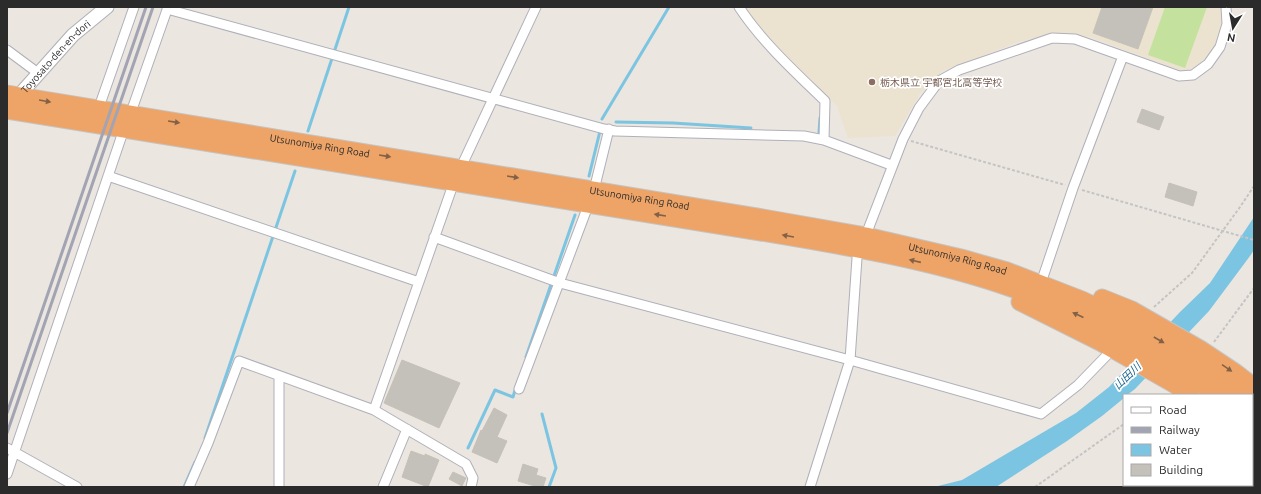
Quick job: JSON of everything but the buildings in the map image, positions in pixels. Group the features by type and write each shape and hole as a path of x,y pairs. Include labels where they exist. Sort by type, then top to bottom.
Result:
{"highway":[{"name":"Utsunomiya Ring Road","path":"13,95 98,110 127,122"},
{"name":"Utsunomiya Ring Road","path":"7,110 127,122 591,197 763,218 863,243 943,268 998,292 1117,331 1204,368 1241,394"},
{"name":"Utsunomiya Ring Road","path":"863,243 961,258 1007,271 1082,300 1117,331 1215,394"},
{"path":"1007,271 1101,298 1117,331 1174,384 1189,394"},
{"path":"1117,331 1207,346 1236,374 1254,387"}],"street":[{"name":"Toyosato-den-en-dori","path":"7,110 13,95 38,73 73,36 107,7"},
{"path":"98,110 134,7"},
{"path":"374,410 457,175 536,7"},
{"path":"739,7 750,24 791,68 825,101 824,140"},
{"path":"810,487 850,360 857,258 902,139 919,108 939,81 959,70 1052,38 1075,39 1179,76 1193,75 1208,64 1220,47 1227,24 1226,7"},
{"path":"7,474 11,450 167,8 609,130 804,136 824,140 891,165"},
{"path":"7,50 38,73"},
{"path":"1042,280 1073,188 1123,56"},
{"path":"519,389 591,197 609,130"},
{"path":"108,176 419,282"},
{"path":"434,237 560,283 850,360 1041,414 1078,385 1111,351 1117,331"},
{"path":"189,487 208,443 239,361 374,410 466,464 473,478 471,487"},
{"path":"279,376 279,487"},
{"path":"383,487 407,429"},
{"path":"11,450 77,487"}],"path":[{"path":"1152,308 1192,273 1254,186"},
{"path":"1226,232 1254,240"},
{"path":"1207,346 1254,288"},
{"path":"1036,487 1123,425"}],"shaded area":[{"name":"栃木県立 宇都宮北高等学校","path":"743,7 1223,7 1224,15 1215,48 1197,66 1184,72 1090,37 1055,33 1018,42 943,71 921,92 895,136 848,138 837,106 762,34"}],"green space":[{"path":"1165,7 1207,7 1185,68 1148,55"}],"water":[{"name":"山田川","path":"1254,217 1254,250 1250,256 1209,311 1135,389 1128,394 1123,394 1123,399 1067,441 996,487 934,487 962,480 1076,413 1109,387 1180,312 1210,283"}],"waterway":[{"path":"308,131 349,7"},
{"path":"602,119 669,7"},
{"path":"819,132 820,118"},
{"path":"616,122 673,123 751,128"},
{"path":"589,176 600,131"},
{"path":"205,438 295,171"},
{"path":"526,357 575,215"},
{"path":"468,448 495,390 513,397 516,387"},
{"path":"542,414 556,468 549,487"},
{"path":"184,487 195,462"}],"railway":[{"path":"7,413 146,7"},
{"path":"7,433 153,7"}],"place":[{"name":"栃木県立 宇都宮北高等学校","path":"872,82"}]}
